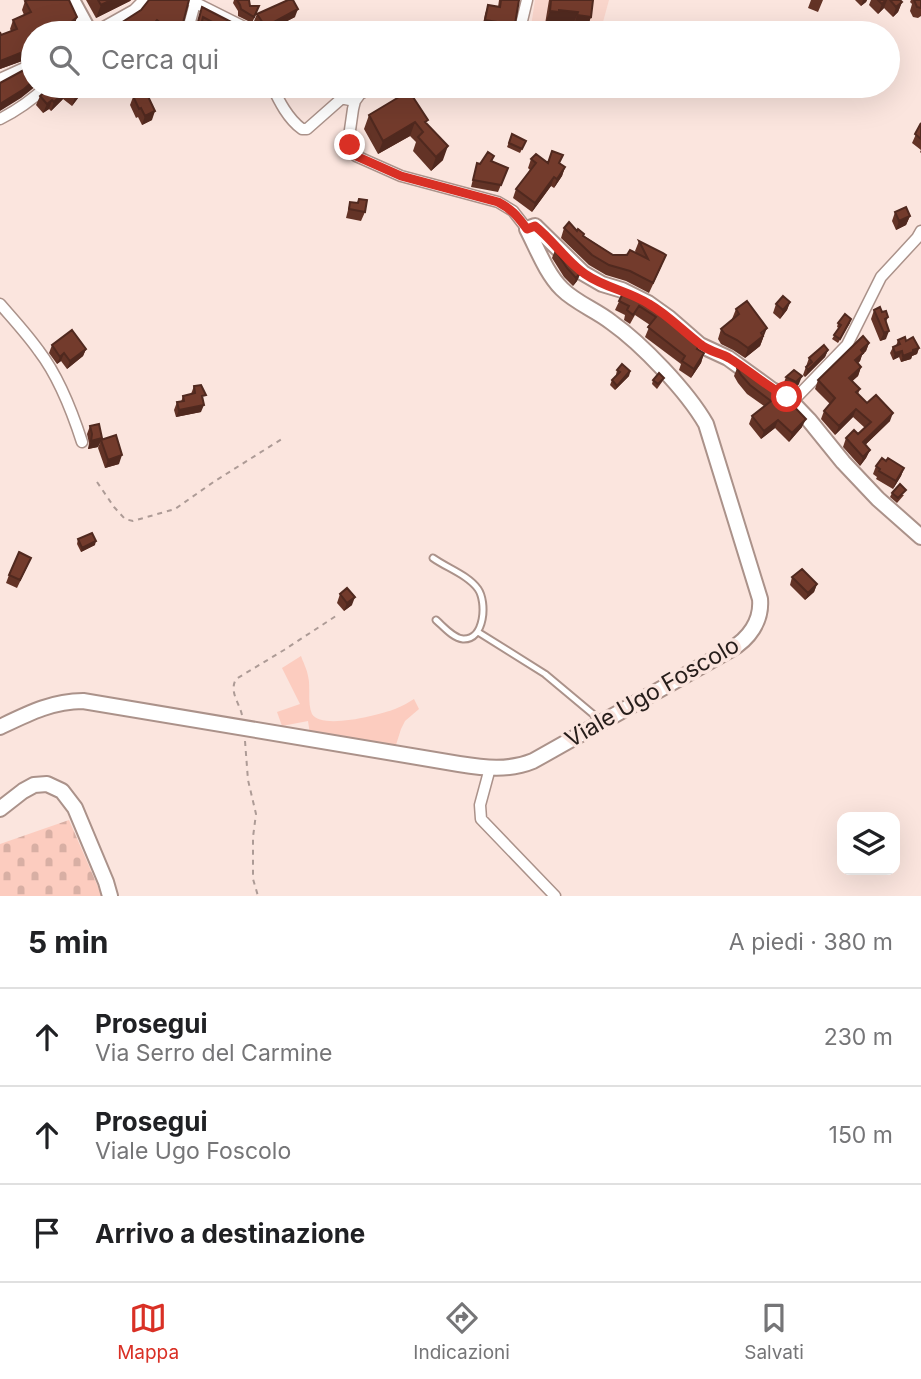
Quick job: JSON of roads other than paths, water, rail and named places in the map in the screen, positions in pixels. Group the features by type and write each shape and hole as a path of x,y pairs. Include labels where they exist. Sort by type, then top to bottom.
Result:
{"street":[{"path":"72,0 84,21"},
{"path":"120,21 144,0"},
{"path":"522,21 527,0"},
{"path":"189,21 192,1 232,21"},
{"path":"0,79 21,69"},
{"path":"0,119 33,98"},
{"path":"278,98 302,129 307,129 341,99 355,101 358,98"},
{"name":"Viale Ugo Foscolo","path":"0,727 50,705 83,701 459,764 510,768 524,764 737,646 751,632 760,611 760,598 714,449 702,418 690,400 633,340 560,287 527,229 513,211 498,202 401,176 356,156 349,137 355,101"},
{"path":"527,229 535,226 583,273 648,303 700,345 728,358 793,402 856,476 921,537"},
{"path":"793,402 847,345 881,277 921,232"},
{"path":"0,304 40,351 52,371 82,442"},
{"path":"490,768 480,806 481,820 555,896"},
{"path":"0,809 34,785 47,785 62,791 75,808 110,896"}],"lane":[{"path":"433,558 469,580 479,590 482,598 482,622 478,632 468,638 456,636 436,620"},
{"path":"478,632 545,674 602,722"}]}
